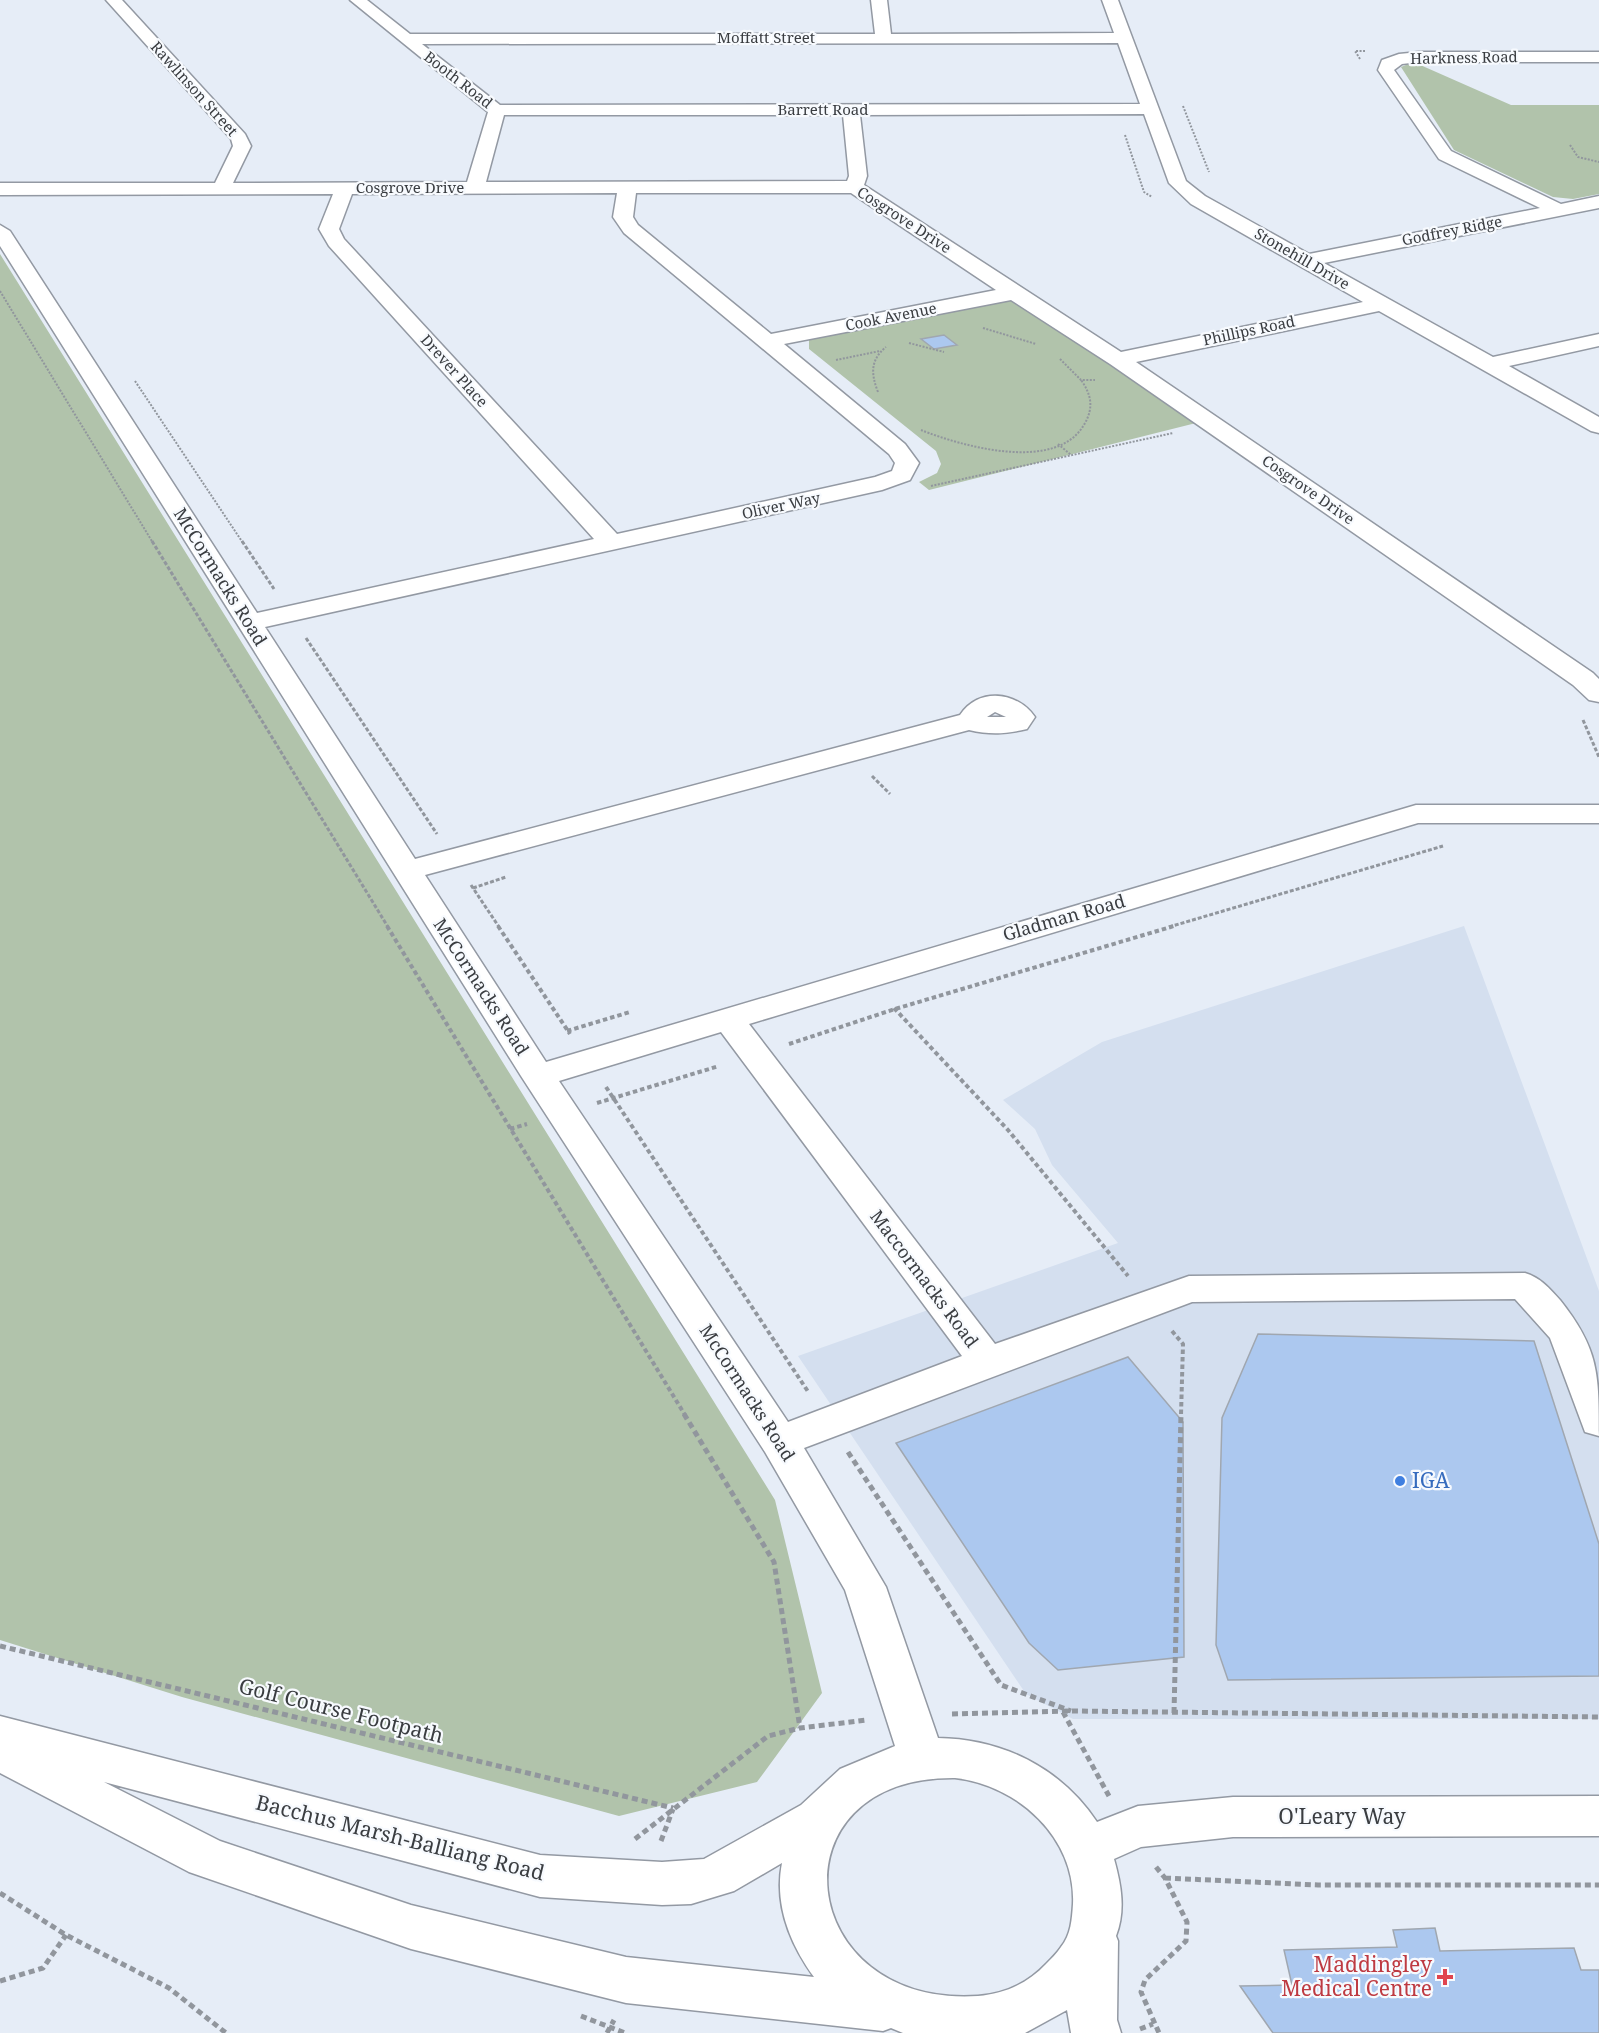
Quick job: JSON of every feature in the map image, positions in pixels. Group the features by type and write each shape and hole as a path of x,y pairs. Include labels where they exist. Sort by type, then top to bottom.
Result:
{"street":[{"name":"Rawlinson Street","path":"114,0 239,138 242,146 222,187"},
{"name":"Booth Road","path":"358,0 497,111 475,188"},
{"path":"879,0 884,38"},
{"name":"Stonehill Drive","path":"1110,0 1178,183 1198,200 1599,426"},
{"name":"Moffatt Street","path":"407,39 1125,38"},
{"name":"Harkness Road","path":"1559,210 1445,156 1386,70 1389,64 1399,59 1419,57 1599,57"},
{"name":"Barrett Road","path":"497,111 1149,109"},
{"path":"851,110 858,176 854,187"},
{"name":"Cosgrove Drive","path":"0,189 854,187 866,192 1014,293 1118,359 1583,680 1599,694"},
{"name":"Drever Place","path":"345,188 329,229 336,242 611,543"},
{"name":"Oliver Way","path":"249,623 882,483 902,476 907,463 897,448 631,229 623,217 627,188"},
{"name":"Godfrey Ridge","path":"1304,261 1599,202"},
{"name":"McCormacks Road","path":"0,231 538,1076 779,1441 865,1587 923,1760"},
{"name":"Cook Avenue","path":"768,341 1014,293"},
{"name":"Phillips Road","path":"1118,359 1381,304"},
{"path":"1491,364 1599,339"},
{"path":"406,870 969,722"},
{"name":"Gladman Road","path":"538,1076 1416,814 1599,814"},
{"name":"Maccormacks Road","path":"727,1018 987,1362 779,1441"},
{"path":"987,1362 1189,1289 1525,1286 1567,1332 1599,1421"},
{"name":"Bacchus Marsh-Balliang Road","path":"0,1735 540,1876 587,1877 648,1885 708,1880 825,1814"},
{"path":"0,1751 206,1857 411,1927 626,1980 884,2008 942,2028 987,2024 1034,2007 1072,1976 1094,1936"},
{"path":"884,2008 843,1979 814,1939 802,1895 806,1852 825,1814 856,1784 896,1765 941,1757 987,1763 1029,1781 1064,1810 1108,1839 1094,1936 1092,2020 1096,2033"},
{"name":"O'Leary Way","path":"1108,1839 1233,1817 1599,1816"}],"path":[{"path":"1181,102 1212,179"},
{"path":"1570,146 1578,157 1599,162"},
{"path":"0,291 774,1562 800,1728"},
{"path":"977,328 994,330 1038,345"},
{"path":"880,398 871,372 872,362 880,351 892,342"},
{"path":"800,368 880,351"},
{"path":"919,429 987,450 1024,450 1057,444 1079,434 1086,423 1092,405 1090,392 1072,369 1053,355"},
{"path":"132,376 828,1421 1001,1685 1071,1711 1599,1717"},
{"path":"1081,380 1098,381"},
{"path":"925,487 1176,433 1166,426"},
{"path":"1057,444 1071,455"},
{"path":"1581,716 1599,757"},
{"path":"510,1129 754,1055 895,1009 1447,844"},
{"name":"Golf Course Footpath","path":"0,1646 673,1808"},
{"path":"1063,1712 1108,1839 1165,1878 1188,1922 1186,1941 1145,1980 1141,1992 1159,2033"},
{"path":"1165,1878 1318,1885 1599,1886"},
{"path":"0,1893 66,1935 169,1988 225,2033"},
{"path":"0,1981 43,1968 66,1935"}],"shaded area":[{"path":"1464,926 1599,1291 1599,1719 1073,1719 1026,1694 798,1356 1118,1243 1052,1165 1035,1129 1003,1100 1102,1042"}],"green space":[{"path":"1411,63 1511,105 1599,105 1599,194 1573,199 1553,197 1454,150 1401,67"},
{"path":"0,254 775,1500 822,1693 757,1782 619,1816 182,1697 0,1640"},
{"path":"995,300 1014,300 1200,422 929,490 919,482 937,473 941,464 936,451 809,349 809,340"}],"building":[{"path":"944,335 957,345 934,349 921,339"},
{"name":"IGA","path":"1258,1334 1534,1341 1599,1544 1599,1676 1228,1680 1216,1645 1222,1418"},
{"path":"1128,1357 1183,1422 1184,1657 1058,1670 1029,1643 896,1443"},
{"name":"Maddingley Medical Centre","path":"1435,1928 1440,1951 1574,1948 1581,1970 1599,1970 1599,2033 1273,2033 1240,1986 1292,1985 1284,1950 1397,1947 1393,1930"}],"place":[{"name":"IGA","path":"1400,1481"},
{"name":"Maddingley Medical Centre","path":"1445,1977"}]}
